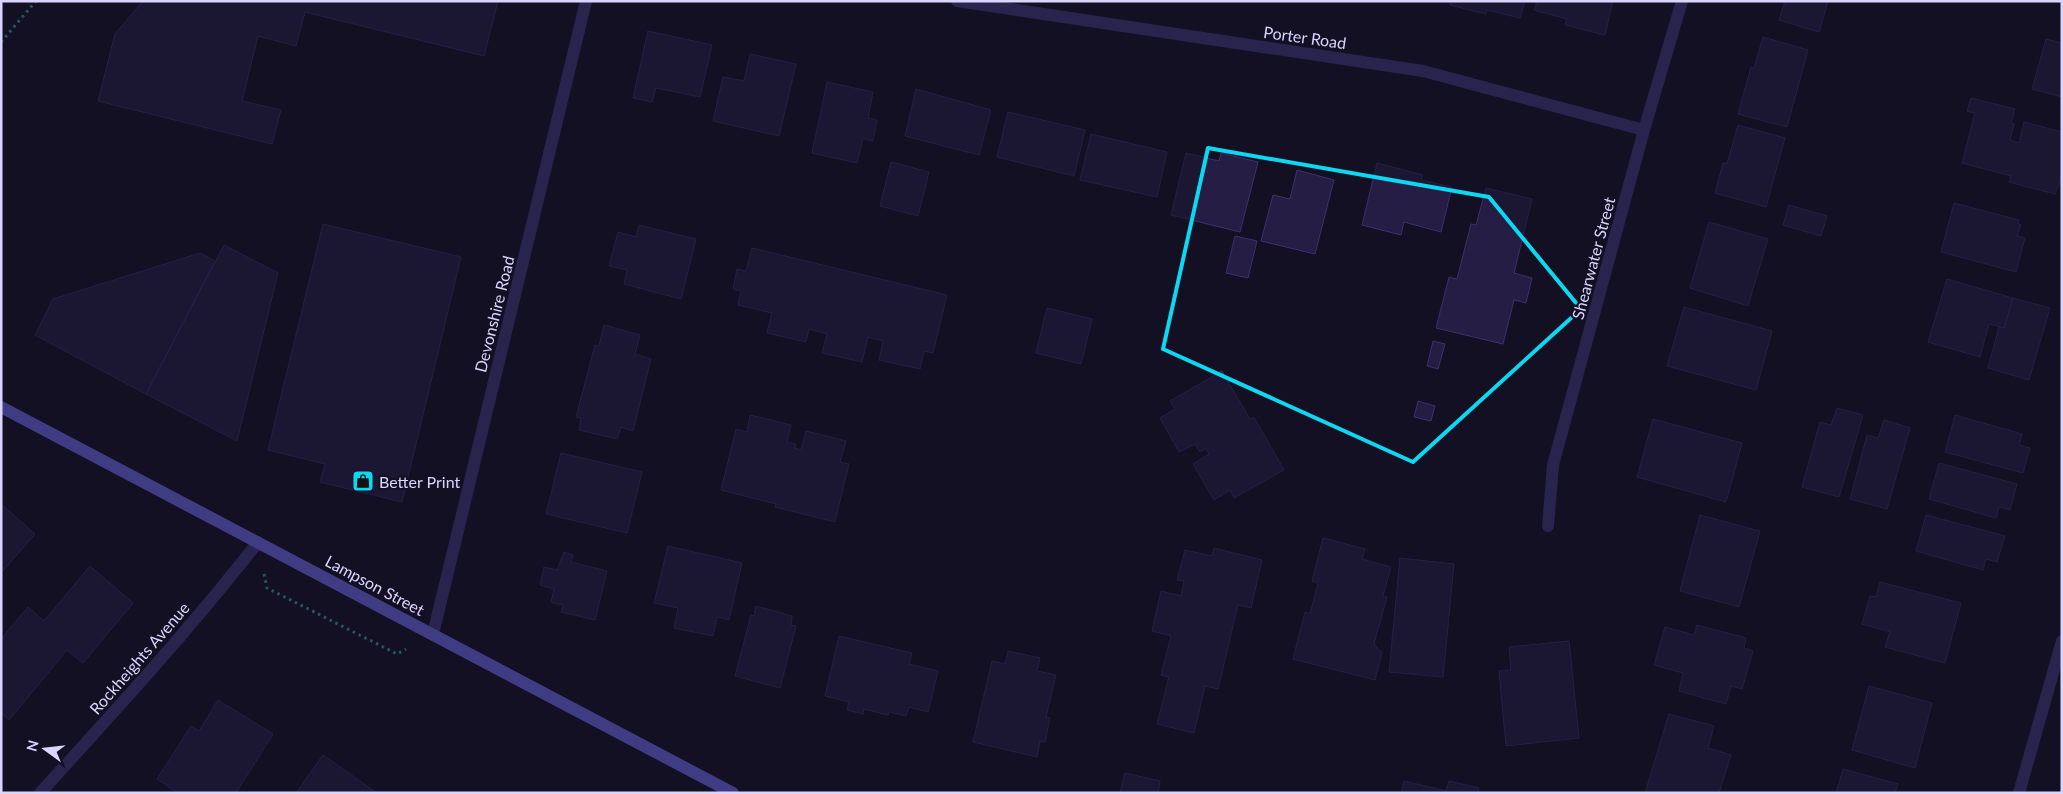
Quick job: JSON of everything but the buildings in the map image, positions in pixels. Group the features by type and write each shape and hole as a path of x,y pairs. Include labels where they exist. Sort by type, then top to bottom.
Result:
{"main road":[{"name":"Lampson Street","path":"1,407 733,793"}],"street":[{"name":"Devonshire Road","path":"433,634 586,1"},
{"name":"Porter Road","path":"957,1 1423,71 1644,130"},
{"name":"Shearwater Street","path":"1548,526 1553,465 1644,130 1682,1"},
{"name":"Rockheights Avenue","path":"40,793 142,680 232,576 258,542"},
{"path":"2019,793 2062,641"}],"path":[{"path":"1,42 36,1"},
{"path":"258,542 267,588 397,654 433,634"}],"highlighted area":[{"path":"1208,148 1489,197 1581,309 1413,462 1163,349"}],"place":[{"name":"Better Print","path":"363,481"}]}
